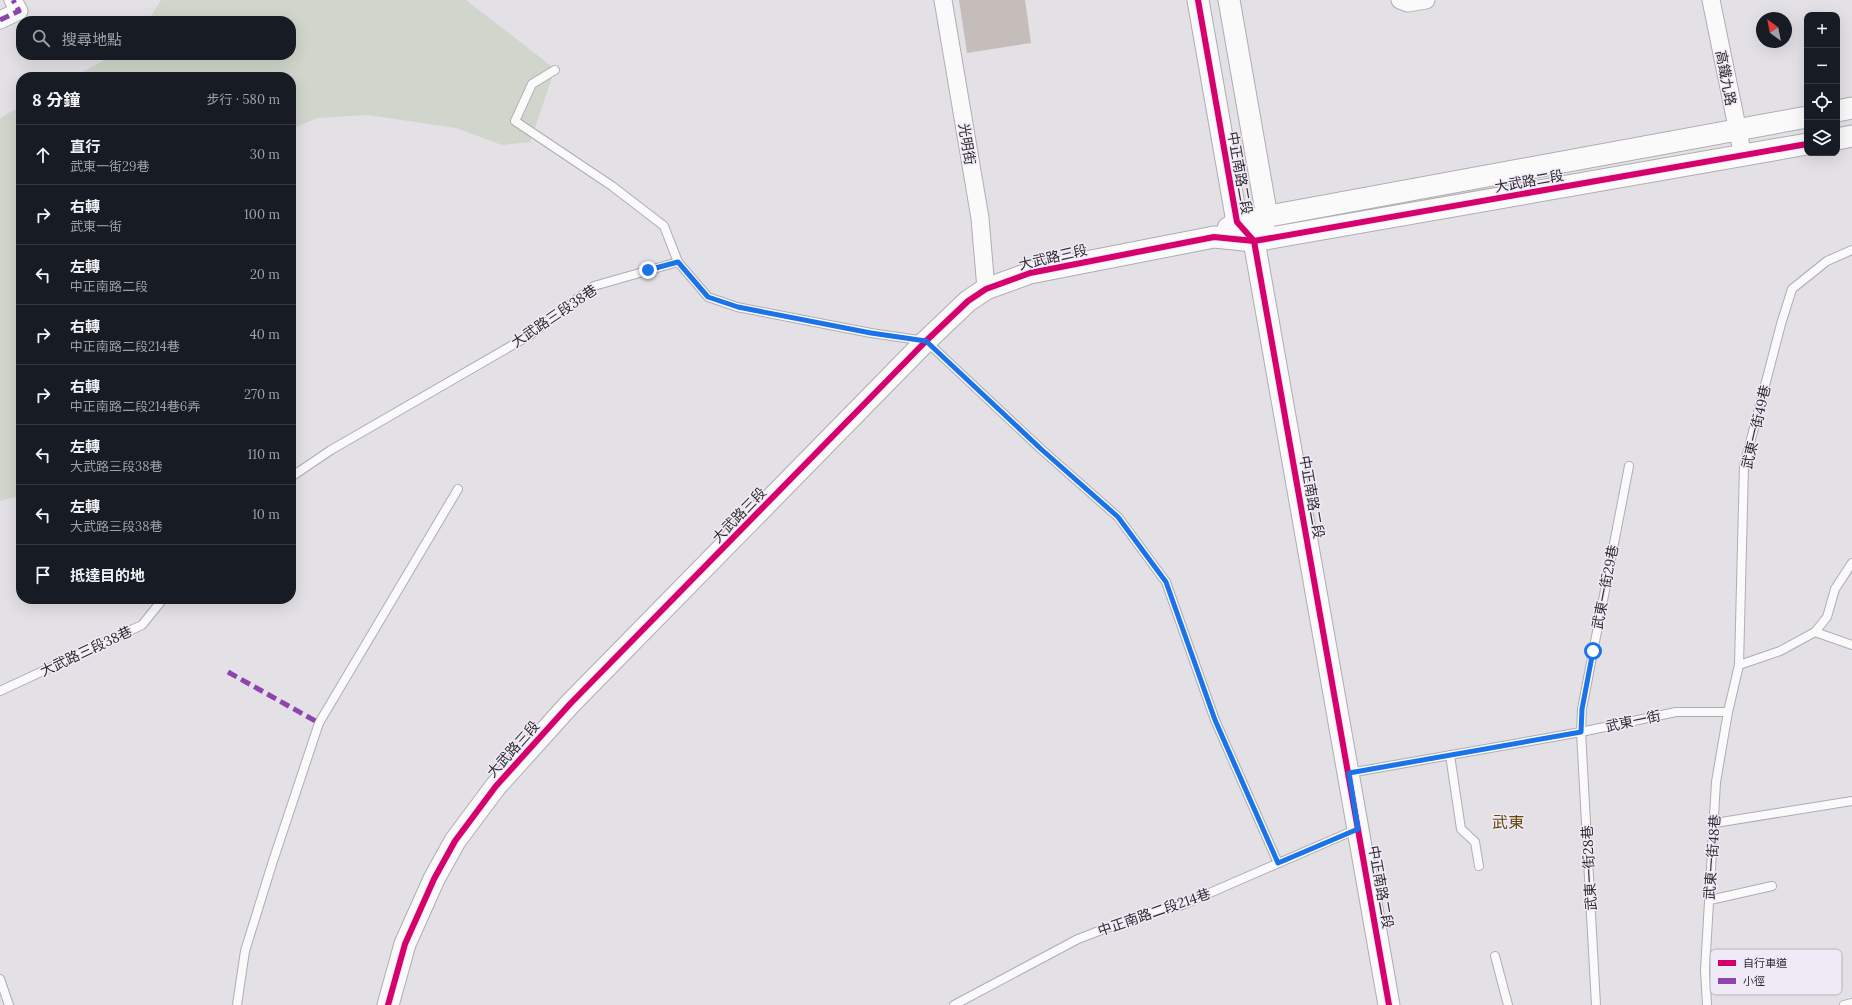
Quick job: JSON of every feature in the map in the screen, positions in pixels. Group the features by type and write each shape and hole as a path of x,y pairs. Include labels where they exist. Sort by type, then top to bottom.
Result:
{"street":[{"path":"0,20 19,11 13,0"},
{"name":"光明街","path":"943,0 980,218 986,289"},
{"name":"中正南路二段","path":"1198,0 1237,222 1254,241 1389,1005"},
{"name":"中正南路二段","path":"1229,0 1267,217 1254,241"},
{"path":"1400,0 1408,3 1426,0"},
{"name":"高鐵九路","path":"1711,0 1736,130 1743,156"},
{"path":"1840,110 1852,108"},
{"name":"大武路二段","path":"1237,222 1804,118"},
{"path":"1840,138 1852,136"},
{"name":"大武路二段","path":"1254,241 1804,145"},
{"name":"大武路三段","path":"1214,237 1237,222"},
{"name":"大武路三段","path":"388,1005 405,944 434,879 455,841 496,786 576,698 926,341 968,301 986,289 1030,273 1214,237 1254,241"}],"lane":[{"path":"555,70 532,84 515,121 612,186 664,226 678,262 708,297 738,307 871,333 926,341 1041,449 1118,517 1166,582 1215,720 1278,863"},
{"name":"武東一街49巷","path":"1728,712 1739,665 1744,466 1781,324 1792,289 1827,261 1852,250"},
{"name":"大武路三段38巷","path":"296,474 331,450 530,335 594,286 678,262"},
{"name":"武東一街29巷","path":"1581,732 1583,702 1629,466"},
{"path":"237,1005 245,951 272,861 320,723 458,489"},
{"path":"1739,665 1780,651 1815,632 1827,617 1834,589 1852,563"},
{"name":"大武路三段38巷","path":"0,691 142,625 159,604"},
{"path":"1815,632 1852,645"},
{"name":"武東一街","path":"1349,773 1581,732 1676,712 1728,712"},
{"name":"武東一街48巷","path":"1705,1004 1705,970 1715,823 1716,782 1728,712"},
{"name":"武東一街28巷","path":"1581,732 1596,1005"},
{"path":"1450,755 1462,829 1475,842 1479,866"},
{"path":"1715,823 1852,801"},
{"name":"中正南路二段214巷","path":"954,1005 1078,939 1146,913 1182,905 1358,829"},
{"path":"1710,900 1772,886"},
{"path":"1495,956 1508,1005"},
{"path":"0,979 9,1005"},
{"path":"1844,1005 1852,1003"}],"shaded area":[{"path":"161,0 466,0 555,69 530,142 502,145 456,128 368,115 317,118 296,127 296,72 83,72 104,60 296,60 296,16 151,16"},
{"path":"16,109 16,496 0,501 0,118"}],"building":[{"path":"959,0 1025,0 1031,43 967,53"}],"marked path":[{"path":"0,20 19,11 13,0"},
{"path":"228,672 319,723"}],"cycle path":[{"path":"1198,0 1237,222 1254,241 1389,1005"},
{"path":"388,1005 405,944 434,879 455,841 496,786 570,704 926,341 968,301 986,289 1030,273 1214,237 1254,241 1804,145"}],"district":[{"name":"武東","path":"1508,822"}],"route":[{"path":"648,270 678,262 708,297 738,307 871,333 926,341 1041,449 1118,517 1166,582 1215,720 1278,863 1358,829 1349,773 1581,732 1582,709 1593,651"}]}
